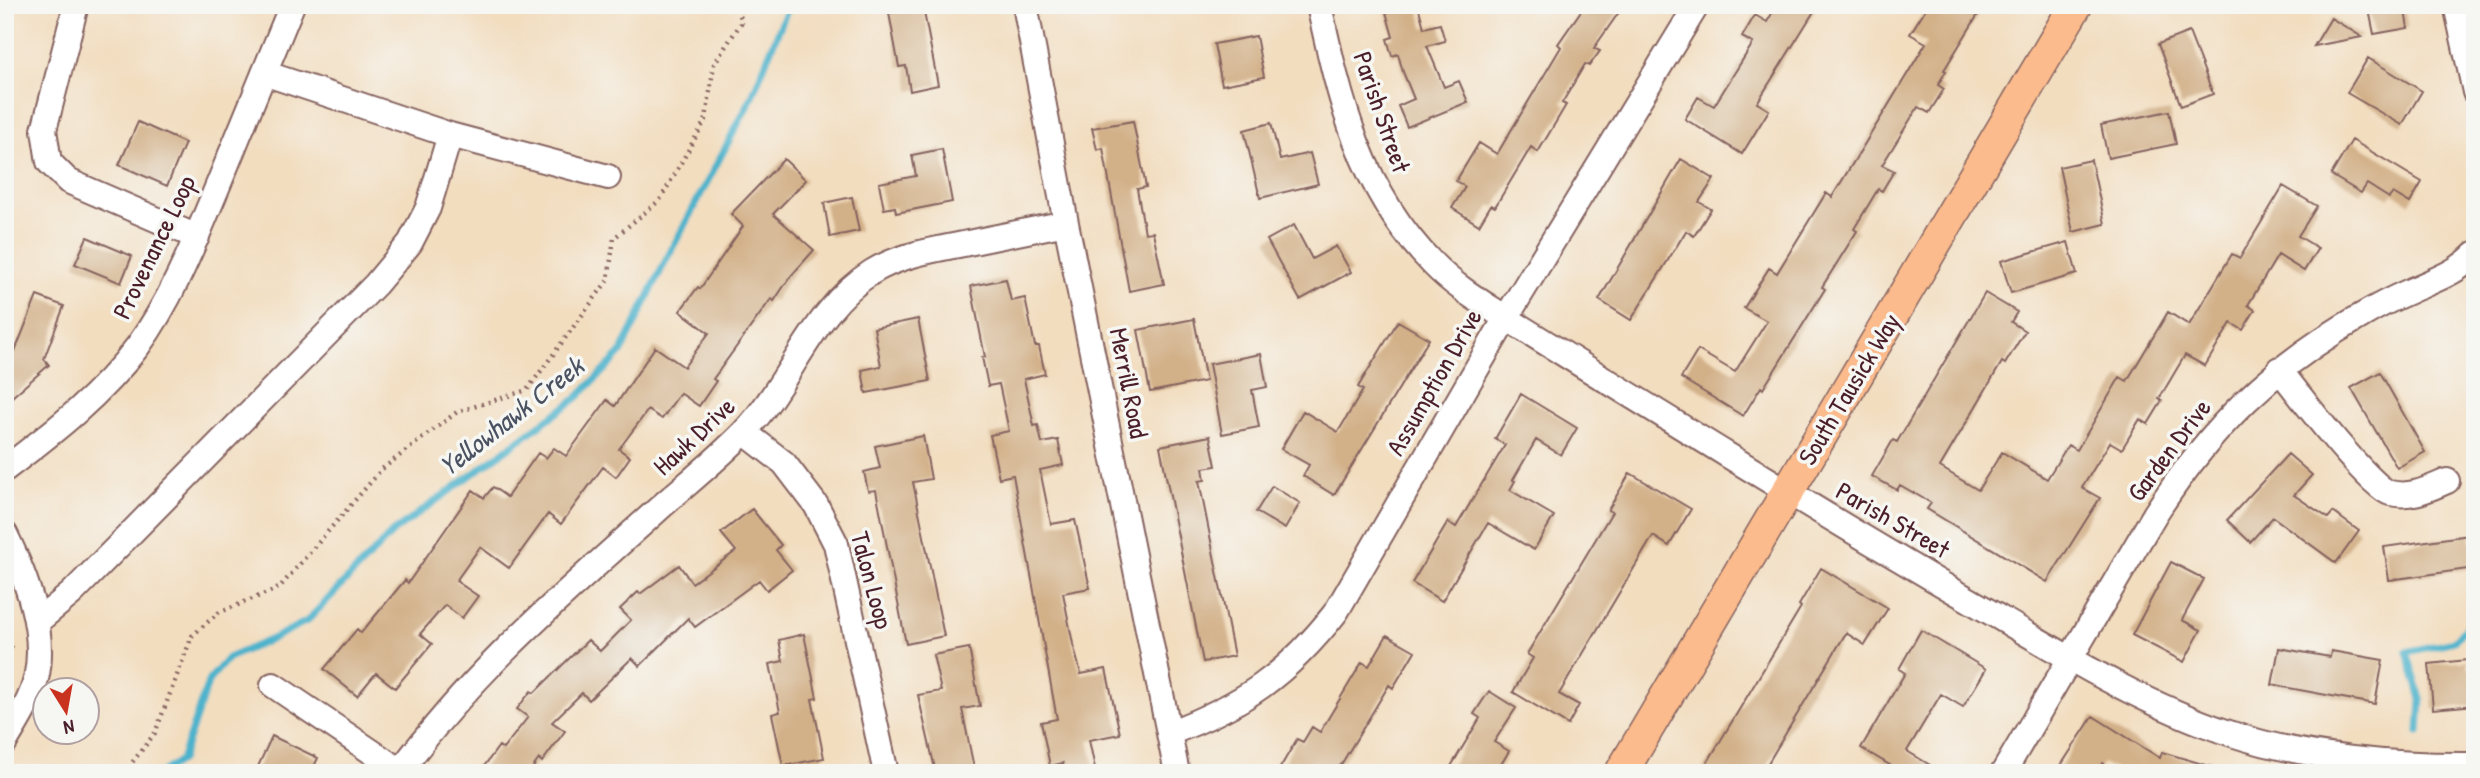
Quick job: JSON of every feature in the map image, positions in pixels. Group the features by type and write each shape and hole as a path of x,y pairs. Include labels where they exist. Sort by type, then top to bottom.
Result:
{"main road":[{"name":"South Tausick Way","path":"1621,773 2076,5"}],"street":[{"path":"76,5 44,130 49,162 68,181 197,237"},
{"name":"Provenance Loop","path":"5,469 72,417 137,346 158,315 197,237 292,5"},
{"name":"Merrill Road","path":"1025,5 1066,223 1177,773"},
{"name":"Parish Street","path":"1319,5 1345,112 1361,158 1380,196 1434,265 1469,294 1787,493 2072,659 2133,693 2182,716 2235,735 2344,757 2475,765"},
{"name":"Assumption Drive","path":"1169,733 1213,716 1283,671 1311,643 1336,612 1506,318 1697,5"},
{"path":"2456,5 2475,92"},
{"path":"264,73 450,135 608,177"},
{"path":"37,622 72,593 376,284 410,243 428,208 450,135"},
{"name":"Hawk Drive","path":"400,772 455,702 528,626 744,432 778,390 837,302 853,285 873,271 898,259 1066,223"},
{"name":"Garden Drive","path":"2003,773 2155,514 2182,473 2241,406 2279,369 2328,335 2409,291 2444,277 2475,254"},
{"path":"2279,369 2362,470 2388,493 2418,494 2446,481"},
{"name":"Talon Loop","path":"744,432 784,463 816,506 836,544 886,773"},
{"path":"5,534 14,551 37,622 36,680 5,742"},
{"path":"273,685 400,772"}],"path":[{"path":"124,773 155,733 192,636 218,613 279,588 382,469 457,412 527,390 608,280 614,238 660,200 706,119 714,64 741,23 739,5"},
{"path":"5,626 13,656"}],"building":[{"path":"1384,5 1418,5 1424,28 1440,24 1445,41 1427,46 1444,87 1459,81 1468,102 1407,127 1398,106 1414,99 1398,54 1392,56 1387,39 1393,37"},
{"path":"1585,5 1624,5 1594,48 1600,51 1589,66 1585,64 1562,103 1566,105 1538,152 1531,147 1495,207 1491,205 1479,225 1452,208 1465,187 1456,181 1479,143 1497,154 1561,47 1558,44"},
{"path":"1777,5 1818,5 1757,103 1769,110 1742,154 1685,119 1698,97 1714,106 1753,43 1742,37 1755,15 1767,22"},
{"path":"1928,5 1984,5 1944,70 1946,71 1938,85 1944,89 1929,113 1918,107 1882,165 1894,171 1882,191 1878,189 1854,229 1857,231 1822,287 1825,289 1763,389 1761,387 1743,416 1681,378 1698,350 1735,372 1767,321 1744,308 1769,268 1777,273 1826,193 1832,197 1883,114 1926,43 1910,34"},
{"path":"2368,5 2404,5 2408,28 2374,34"},
{"path":"923,7 938,85 910,91 906,66 899,67 889,13"},
{"path":"2331,18 2362,37 2314,46"},
{"path":"2189,32 2213,94 2181,106 2158,44"},
{"path":"1256,36 1264,77 1222,85 1214,44"},
{"path":"2368,58 2422,91 2402,125 2347,93"},
{"path":"2169,111 2176,144 2108,158 2101,125"},
{"path":"1133,121 1146,187 1137,189 1145,233 1153,232 1164,284 1129,291 1103,148 1097,150 1092,128"},
{"path":"138,122 185,143 167,186 119,165"},
{"path":"1271,123 1280,160 1310,153 1318,184 1260,198 1244,130"},
{"path":"2352,140 2422,182 2410,203 2393,193 2389,198 2367,184 2361,193 2331,175"},
{"path":"942,149 952,202 896,213 895,207 884,209 879,183 916,176 912,155"},
{"path":"784,159 806,180 773,214 814,250 790,277 774,301 771,299 713,379 716,381 699,406 680,393 662,419 648,410 619,449 630,457 616,477 603,467 561,524 548,514 509,568 480,547 456,581 478,596 462,618 445,605 420,634 432,644 395,688 376,673 357,696 324,669 357,629 361,633 405,580 408,583 473,490 484,498 493,487 507,497 538,453 546,458 554,448 566,456 607,400 615,406 655,347 684,367 709,333 680,311 698,287 700,289 743,226 731,214"},
{"path":"1681,159 1714,179 1699,202 1711,209 1694,236 1686,231 1631,320 1599,300"},
{"path":"2091,160 2105,224 2073,232 2059,167"},
{"path":"2283,186 2317,206 2298,236 2318,248 2304,271 2278,255 2248,305 2255,310 2243,330 2231,323 2205,366 2185,355 2159,399 2162,401 2148,424 2140,419 2122,449 2110,442 2082,488 2100,498 2047,582 1927,509 1931,503 1900,485 1897,490 1872,476 1893,440 1897,442 1985,293 2017,312 2011,322 2025,331 2005,364 2002,362 1940,467 1978,490 2002,452 2047,479 2068,445 2077,450 2120,377 2127,381 2168,312 2189,325 2232,254 2240,258"},
{"path":"852,197 859,231 830,237 824,203"},
{"path":"1294,225 1312,259 1336,246 1351,272 1300,300 1267,240"},
{"path":"87,237 132,256 121,283 75,264"},
{"path":"2068,242 2077,274 2011,293 2001,261"},
{"path":"1006,279 1011,301 1025,298 1035,346 1039,346 1045,374 1024,379 1034,426 1038,425 1042,443 1058,440 1063,465 1040,470 1051,524 1075,520 1090,588 1063,593 1073,644 1081,674 1106,669 1120,734 1089,740 1096,773 1065,773 1063,763 1050,766 1041,722 1057,719 1013,475 999,478 990,435 1009,431 999,384 988,386 971,286"},
{"path":"37,296 64,306 44,359 49,365 5,403 5,339 15,351"},
{"path":"918,319 930,381 866,393 862,370 881,366 874,328"},
{"path":"1194,319 1206,381 1150,392 1138,330"},
{"path":"1398,321 1429,339 1334,495 1303,476 1309,465 1281,449 1303,411 1338,432 1363,390 1358,387"},
{"path":"1261,354 1267,387 1252,390 1259,427 1222,434 1209,364"},
{"path":"2380,372 2425,452 2397,468 2351,388"},
{"path":"1521,394 1577,428 1561,455 1536,440 1510,490 1554,516 1534,550 1488,523 1442,601 1412,583 1448,522 1456,527 1505,445 1495,439"},
{"path":"923,436 931,479 913,482 944,636 906,644 876,490 868,491 864,472 880,468 875,446"},
{"path":"1210,436 1216,466 1203,468 1205,480 1199,481 1234,656 1203,662 1160,446"},
{"path":"2288,454 2312,475 2294,495 2328,518 2333,512 2359,531 2336,563 2273,517 2250,542 2227,520"},
{"path":"1630,473 1691,509 1669,546 1653,536 1559,694 1579,705 1568,725 1513,692 1533,658 1527,654 1612,512 1608,510"},
{"path":"1272,486 1300,503 1285,529 1256,512"},
{"path":"752,509 781,545 776,550 792,570 767,590 759,580 695,627 688,618 640,666 632,658 589,700 582,693 552,722 565,731 542,762 539,759 529,773 479,773 499,746 503,749 528,717 517,709 531,691 534,693 588,640 600,651 631,620 620,609 638,592 640,594 679,565 692,583 736,551 721,533"},
{"path":"2470,535 2475,568 2389,580 2384,547"},
{"path":"2171,562 2204,579 2182,620 2201,630 2184,662 2132,635"},
{"path":"1821,568 1888,608 1865,645 1846,633 1762,773 1701,773 1801,607 1799,605"},
{"path":"1921,630 1986,669 1963,707 1941,694 1907,751 1943,773 1890,773 1893,767 1861,748 1905,673 1899,669"},
{"path":"804,634 817,698 812,699 824,758 783,766 772,714 780,712 770,664 783,661 779,640"},
{"path":"1387,635 1415,651 1393,688 1389,685 1336,773 1277,773 1297,739 1303,742 1312,727 1320,732 1362,662 1369,666"},
{"path":"969,648 980,706 962,709 975,773 936,773 918,695 941,691 933,655"},
{"path":"2279,648 2330,657 2331,651 2383,660 2375,704 2272,685"},
{"path":"2467,660 2468,669 2475,669 2475,705 2433,709 2429,664"},
{"path":"1489,691 1516,708 1494,742 1509,751 1496,773 1447,773 1480,718 1474,714"},
{"path":"2093,716 2160,758 2162,752 2216,768 2215,773 2121,773 2103,763 2097,773 2056,773"},
{"path":"272,736 318,758 311,773 255,773"}],"waterway":[{"name":"Yellowhawk Creek","path":"161,773 181,760 209,680 228,658 307,621 393,532 577,398 621,353 666,260 750,101 789,5"},
{"path":"2419,732 2421,699 2407,652 2454,641 2475,616"}]}
